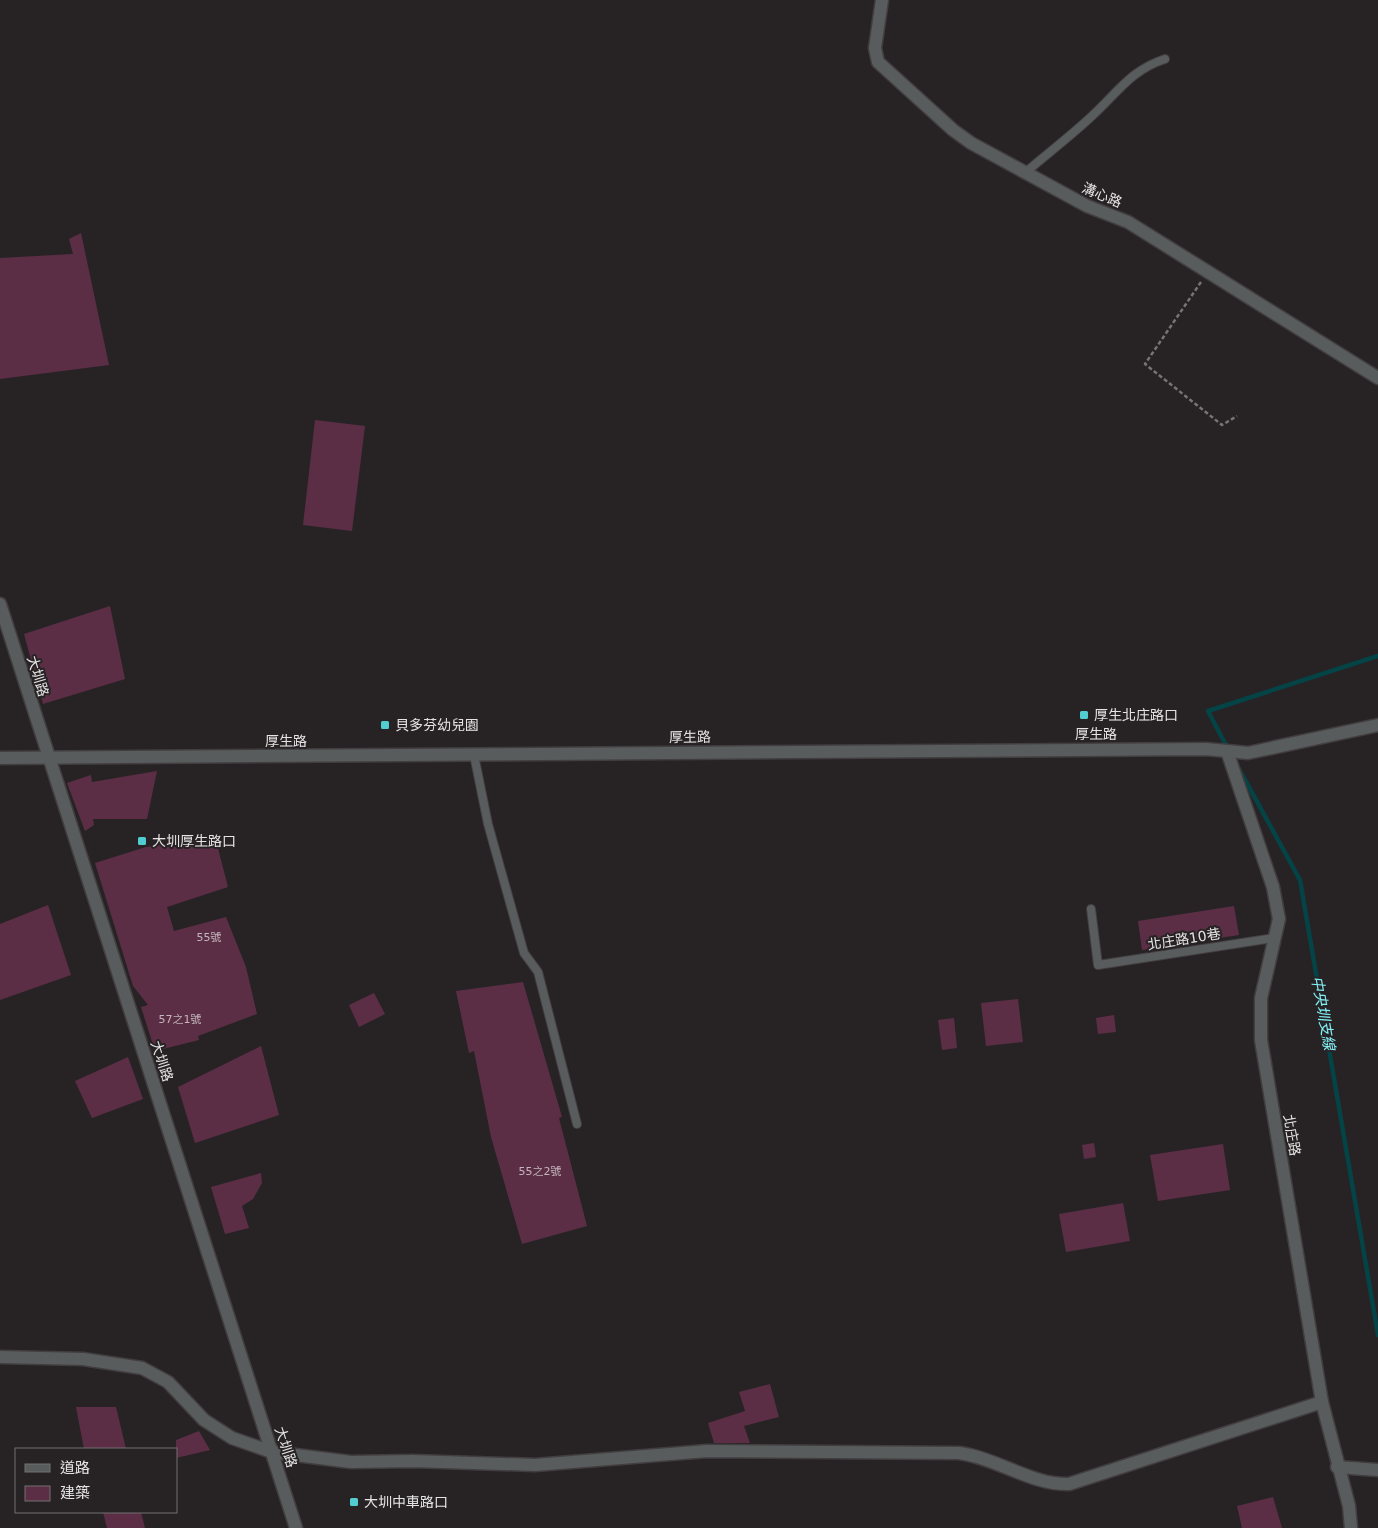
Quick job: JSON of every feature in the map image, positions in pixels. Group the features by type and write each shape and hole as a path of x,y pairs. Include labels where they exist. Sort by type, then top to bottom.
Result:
{"street":[{"name":"溝心路","path":"882,0 875,48 875,55 882,67 962,136 1087,206 1128,222 1378,378"},
{"name":"大圳路","path":"0,604 296,1528"},
{"name":"厚生路","path":"0,758 474,755 904,749 1206,749 1248,753 1378,725"},
{"name":"北庄路","path":"1227,751 1273,887 1279,918 1261,998 1261,1040 1322,1402 1337,1467 1349,1506 1351,1528"},
{"path":"0,1356 83,1359 142,1368 168,1382 204,1420 221,1433 272,1452 351,1462 413,1461 535,1465 707,1451 959,1453 982,1457 1044,1482 1069,1484 1322,1402"},
{"path":"1337,1467 1378,1470"}],"lane":[{"path":"1026,172 1093,116 1132,74 1148,64 1165,59"},
{"path":"474,755 488,824 524,954 538,972 577,1124"},
{"name":"北庄路10巷","path":"1091,909 1098,965 1274,938"}],"path":[{"path":"1209,271 1145,364 1222,425 1237,416"}],"building":[{"path":"81,233 109,365 0,379 0,258 73,254 69,239"},
{"path":"315,420 365,426 352,531 303,525"},
{"path":"110,606 125,679 43,704 24,634"},
{"path":"157,771 147,819 93,819 94,825 85,831 67,783 91,775 92,782"},
{"path":"215,837 228,887 167,907 174,931 226,917 246,967 257,1014 198,1036 199,1040 155,1051 141,1007 148,1005 133,986 95,863 146,847"},
{"path":"48,905 71,975 0,1000 0,924"},
{"path":"1234,906 1239,935 1142,950 1138,921"},
{"path":"523,982 562,1117 559,1118 587,1226 522,1244 491,1137 474,1051 469,1053 456,991"},
{"path":"374,993 385,1014 359,1027 349,1005"},
{"path":"1018,999 1023,1042 986,1046 981,1003"},
{"path":"1114,1015 1116,1032 1098,1034 1096,1018"},
{"path":"954,1018 957,1048 942,1050 938,1020"},
{"path":"261,1046 279,1115 195,1143 178,1087"},
{"path":"128,1057 143,1099 92,1118 75,1081"},
{"path":"1094,1143 1096,1157 1084,1159 1082,1145"},
{"path":"1223,1144 1230,1190 1158,1201 1150,1155"},
{"path":"261,1173 262,1183 253,1199 242,1206 249,1228 225,1234 211,1187"},
{"path":"1123,1203 1130,1241 1066,1252 1059,1214"},
{"path":"770,1384 779,1417 744,1426 750,1443 714,1443 708,1423 745,1411 739,1392"},
{"path":"76,1407 116,1407 126,1448 84,1448"},
{"path":"199,1431 210,1450 178,1458 176,1440"},
{"path":"1273,1497 1282,1528 1242,1528 1237,1506"},
{"path":"103,1513 141,1513 145,1528 107,1528"}],"waterway":[{"path":"1228,749 1208,711 1378,656"},
{"name":"中央圳支線","path":"1238,767 1300,880 1378,1335"}],"place":[{"name":"厚生北庄路口","path":"1084,715"},
{"name":"貝多芬幼兒園","path":"385,725"},
{"name":"大圳厚生路口","path":"142,841"},
{"name":"大圳中車路口","path":"354,1502"}]}
